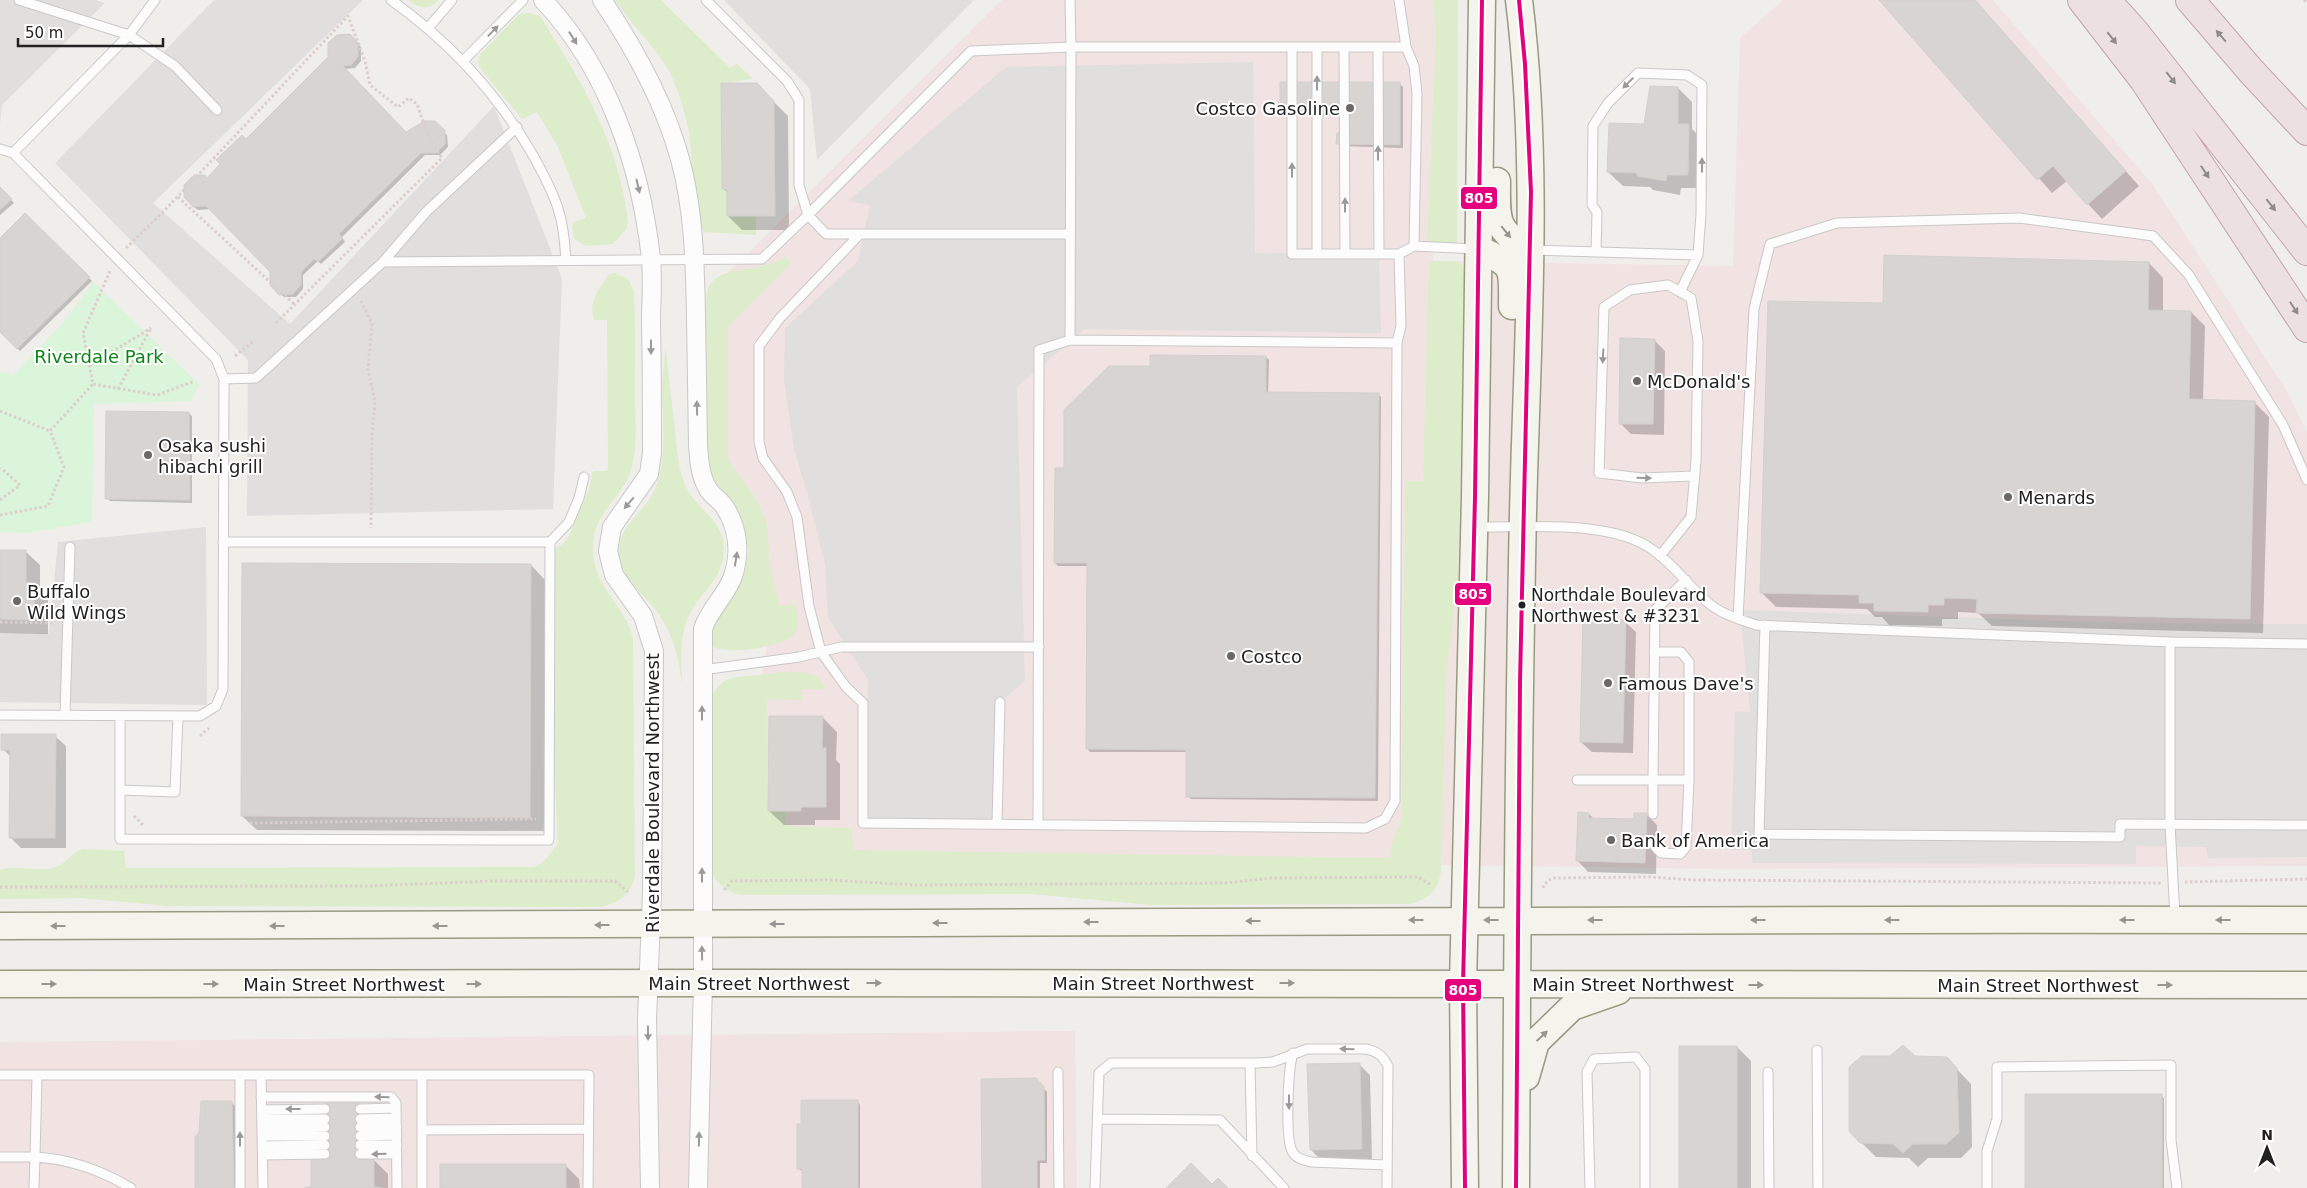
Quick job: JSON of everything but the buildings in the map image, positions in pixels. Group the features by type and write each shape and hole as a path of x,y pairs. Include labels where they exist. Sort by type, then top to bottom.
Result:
{"highway":[{"path":"2082,0 2144,80 2307,328"},
{"path":"2106,0 2134,31 2307,251"},
{"path":"2190,0 2251,71 2307,131"},
{"path":"2251,71 2307,143"}],"main road":[{"path":"1465,1188 1463,984 1474,528 1482,0"},
{"path":"1516,1188 1517,920 1529,250 1529,130 1526,70 1519,0"},
{"path":"1481,139 1495,156 1497,166 1497,210 1500,224 1505,234 1529,250"},
{"path":"1479,249 1501,259 1508,265 1512,274 1512,362 1514,373 1526,387"},
{"path":"0,926 651,925 1465,920 2307,920"},
{"name":"Main Street Northwest","path":"0,984 650,984 703,982 2307,985"},
{"path":"1517,1114 1536,1042 1572,1007 1637,984"}],"street":[{"name":"Riverdale Boulevard Northwest","path":"543,0 563,21 614,111 634,166 644,210 651,260 652,453 649,474 612,527 608,551 614,576 643,616 654,651 650,984 647,1019 650,1188"},
{"path":"602,0 628,39 657,94 677,150 690,205 695,260 698,445 701,471 709,490 724,506 736,528 738,553 733,578 707,617 703,629 703,982 698,1188"}],"lane":[{"path":"19,0 129,35 175,66 217,110"},
{"path":"13,153 129,35 155,0"},
{"path":"391,0 428,28 463,61 481,80 517,126 541,170 559,210 564,233 566,261"},
{"path":"428,28 452,0"},
{"path":"463,61 523,0"},
{"path":"706,0 787,81 799,100 799,185 808,216 826,234 1070,234"},
{"path":"1070,0 1070,340"},
{"path":"1399,0 1406,47 1414,66 1417,94 1414,246"},
{"path":"383,262 762,259 808,216 971,51 1070,47 1406,47"},
{"path":"1292,47 1292,254 1399,254 1414,246 1479,249"},
{"path":"1317,47 1317,254"},
{"path":"1344,47 1345,254"},
{"path":"1378,47 1379,254"},
{"path":"1596,252 1597,212 1592,205 1593,126 1608,103 1638,73 1687,75 1702,85 1701,214 1698,255 1680,292"},
{"path":"224,378 256,378 383,262 426,212 517,126"},
{"path":"0,149 13,153 216,359 224,378 223,689 216,706 200,716 0,715"},
{"path":"1738,619 1754,309 1770,244 1837,223 2019,218 2153,236 2189,275 2284,425 2307,480"},
{"path":"860,234 780,318 759,346 760,442 763,458 788,492 797,517 809,606 820,652 846,687 863,703 863,823 1366,828 1385,819 1394,801 1397,343 1401,326 1399,254"},
{"path":"1529,250 1698,255"},
{"path":"1660,556 1692,518 1694,476 1698,341 1690,298 1668,285 1630,290 1604,307 1599,473 1642,478 1694,476"},
{"path":"1038,824 1039,350 1070,340 1397,343"},
{"path":"120,716 120,839 549,840 550,542 569,522 579,498 584,478"},
{"path":"1474,528 1600,530 1625,536 1652,549 1711,605 1738,619 1756,625 2170,642 2307,644"},
{"path":"224,542 550,542"},
{"path":"65,715 70,547"},
{"path":"1653,814 1654,610 1686,580"},
{"path":"1765,625 1759,834 2120,836 2120,824 2307,825"},
{"path":"2170,642 2170,824 2172,883 2176,920"},
{"path":"702,670 799,657 841,647 1039,647"},
{"path":"1653,844 1661,853 1680,854 1686,848 1689,780 1689,662 1681,652 1654,652"},
{"path":"997,824 1000,702"},
{"path":"120,790 175,792 178,716"},
{"path":"1577,780 1689,780"},
{"path":"1095,1188 1098,1073 1111,1064 1250,1064 1273,1062 1307,1049 1366,1049 1375,1051 1384,1059 1388,1066 1388,1188"},
{"path":"1817,1050 1818,1188"},
{"path":"1293,1054 1289,1083 1289,1137 1292,1152 1300,1160 1311,1162 1388,1165"},
{"path":"1590,1188 1587,1072 1594,1059 1636,1057 1645,1069 1645,1188"},
{"path":"1250,1064 1252,1156"},
{"path":"1987,1188 1987,1151 1997,1119 1997,1067 2171,1065 2171,1140 2177,1188"},
{"path":"1058,1072 1059,1188"},
{"path":"1768,1072 1769,1188"},
{"path":"0,1075 588,1075 588,1188"},
{"path":"422,1075 422,1188"},
{"path":"34,1188 37,1076"},
{"path":"240,1076 240,1188"},
{"path":"261,1076 263,1188"},
{"path":"261,1097 391,1097 396,1103 397,1188"},
{"path":"360,1109 396,1108"},
{"path":"262,1110 325,1132"},
{"path":"1098,1119 1220,1120 1284,1188"},
{"path":"262,1128 325,1132"},
{"path":"262,1128 325,1132"},
{"path":"422,1130 588,1129"},
{"path":"263,1150 325,1132"},
{"path":"360,1136 397,1136"},
{"path":"360,1136 397,1136"},
{"path":"360,1136 397,1136"},
{"path":"0,1157 59,1158 108,1174 131,1188"}],"path":[{"path":"2304,0 2307,3"},
{"path":"93,384 83,333 116,257 178,197 348,16 364,61 370,85 398,108 409,98 416,104 428,136 442,158 275,324"},
{"path":"178,197 294,304"},
{"path":"354,289 372,324 368,370 375,402 372,433 371,542"},
{"path":"90,365 151,328 118,388"},
{"path":"235,356 255,340"},
{"path":"93,384 157,395 195,381"},
{"path":"50,431 93,384"},
{"path":"0,411 50,431 64,466 48,506 0,515"},
{"path":"0,500 20,485 1,468"},
{"path":"0,622 68,624"},
{"path":"200,736 214,724"},
{"path":"120,815 136,816 144,825"},
{"path":"242,824 539,819"},
{"path":"1543,888 1546,881 1554,878 1649,876 1695,880 2009,880 2172,883 2218,880 2307,879"},
{"path":"724,890 732,881 762,880 829,880 914,885 1225,883 1272,878 1418,878 1432,885"},
{"path":"0,887 368,886 485,881 615,881 628,892"}],"shaded area":[{"path":"0,0 95,0 105,3 2,105 0,124"},
{"path":"214,0 363,0 153,203 290,324 494,106 562,279 553,509 247,516 248,360 55,163"},
{"path":"724,0 974,0 817,160 810,89"},
{"path":"1002,0 1433,0 1436,34 1433,261 1733,266 1740,38 1783,0 1993,0 2153,185 2288,393 2307,432 2307,866 1729,869 758,856 760,684 772,619 761,513 721,460 719,282"},
{"path":"1253,62 1255,253 1379,254 1381,333 1085,329 1017,387 1025,681 1000,702 997,824 863,823 868,680 828,618 825,564 794,449 784,380 785,328 858,261 870,205 848,201 1006,67"},
{"path":"206,527 207,705 0,702 0,633 49,633 58,542"},
{"path":"1740,610 2119,623 2307,624 2307,857 2208,858 2206,847 2136,846 2136,864 1753,863 1751,850 1731,850 1735,711 1750,712"},
{"path":"1075,1031 1077,1188 0,1188 0,1042"}],"green space":[{"path":"408,0 439,0 431,6 424,8"},
{"path":"615,0 661,0 730,68 736,63 753,79 721,83 722,188 727,189 727,216 756,216 756,235 704,232 694,194 688,127 675,83 662,60"},
{"path":"1433,0 1458,0 1457,248 1427,247 1436,34"},
{"path":"528,13 540,16 570,64 596,114 617,166 628,222 626,229 613,244 586,246 574,239 572,223 586,218 558,147 537,112 522,119 482,71 478,63 480,54 519,14"},
{"path":"785,256 791,263 728,326 728,460 756,499 767,523 770,565 779,606 795,604 798,619 797,626 794,634 789,639 780,643 755,649 719,649 713,646 711,637 713,627 743,579 749,551 739,512 714,480 709,470 706,440 706,295 710,284 718,277 738,270 763,266"},
{"path":"1429,261 1457,262 1466,267 1457,584 1446,677 1441,870 1438,883 1427,897 1409,904 1151,905 1031,894 740,895 731,892 717,881 711,872 712,697 716,689 724,681 742,676 786,672 807,673 816,676 822,681 824,689 802,689 801,700 767,699 768,809 785,811 786,826 851,828 853,850 1390,858 1390,851 1402,812 1405,481 1423,481"},
{"path":"615,273 628,279 634,292 635,452 627,479 599,522 593,543 594,558 602,583 623,615 633,639 635,877 629,890 617,901 598,907 167,906 81,898 0,899 0,870 6,868 53,868 83,849 124,851 126,868 534,867 544,861 558,844 554,768 554,555 556,548 563,544 569,536 590,487 592,473 608,469 607,320 594,320 592,307 593,301 609,274"},
{"name":"Riverdale Park","path":"93,282 199,384 191,401 94,404 92,522 26,533 0,532 0,372 13,375 63,323"},
{"path":"666,347 681,473 691,495 720,531 724,550 723,561 719,571 690,613 686,623 682,646 682,687 678,659 669,632 655,608 629,580 624,572 619,554 623,535 650,498 655,489 662,465 662,388"}],"transit line":[{"name":"805","path":"1465,1188 1463,984 1475,497 1482,0"},
{"name":"805","path":"1516,1188 1520,682 1531,192 1525,64 1519,0"}],"place":[{"name":"Costco Gasoline","path":"1350,108"},
{"name":"McDonald's","path":"1637,381"},
{"name":"Osaka sushi hibachi grill","path":"148,455"},
{"name":"Menards","path":"2008,497"},
{"name":"Buffalo Wild Wings","path":"17,601"},
{"name":"Northdale Boulevard Northwest & #3231","path":"1522,605"},
{"name":"Costco","path":"1231,656"},
{"name":"Famous Dave's","path":"1608,683"},
{"name":"Bank of America","path":"1611,840"}]}
